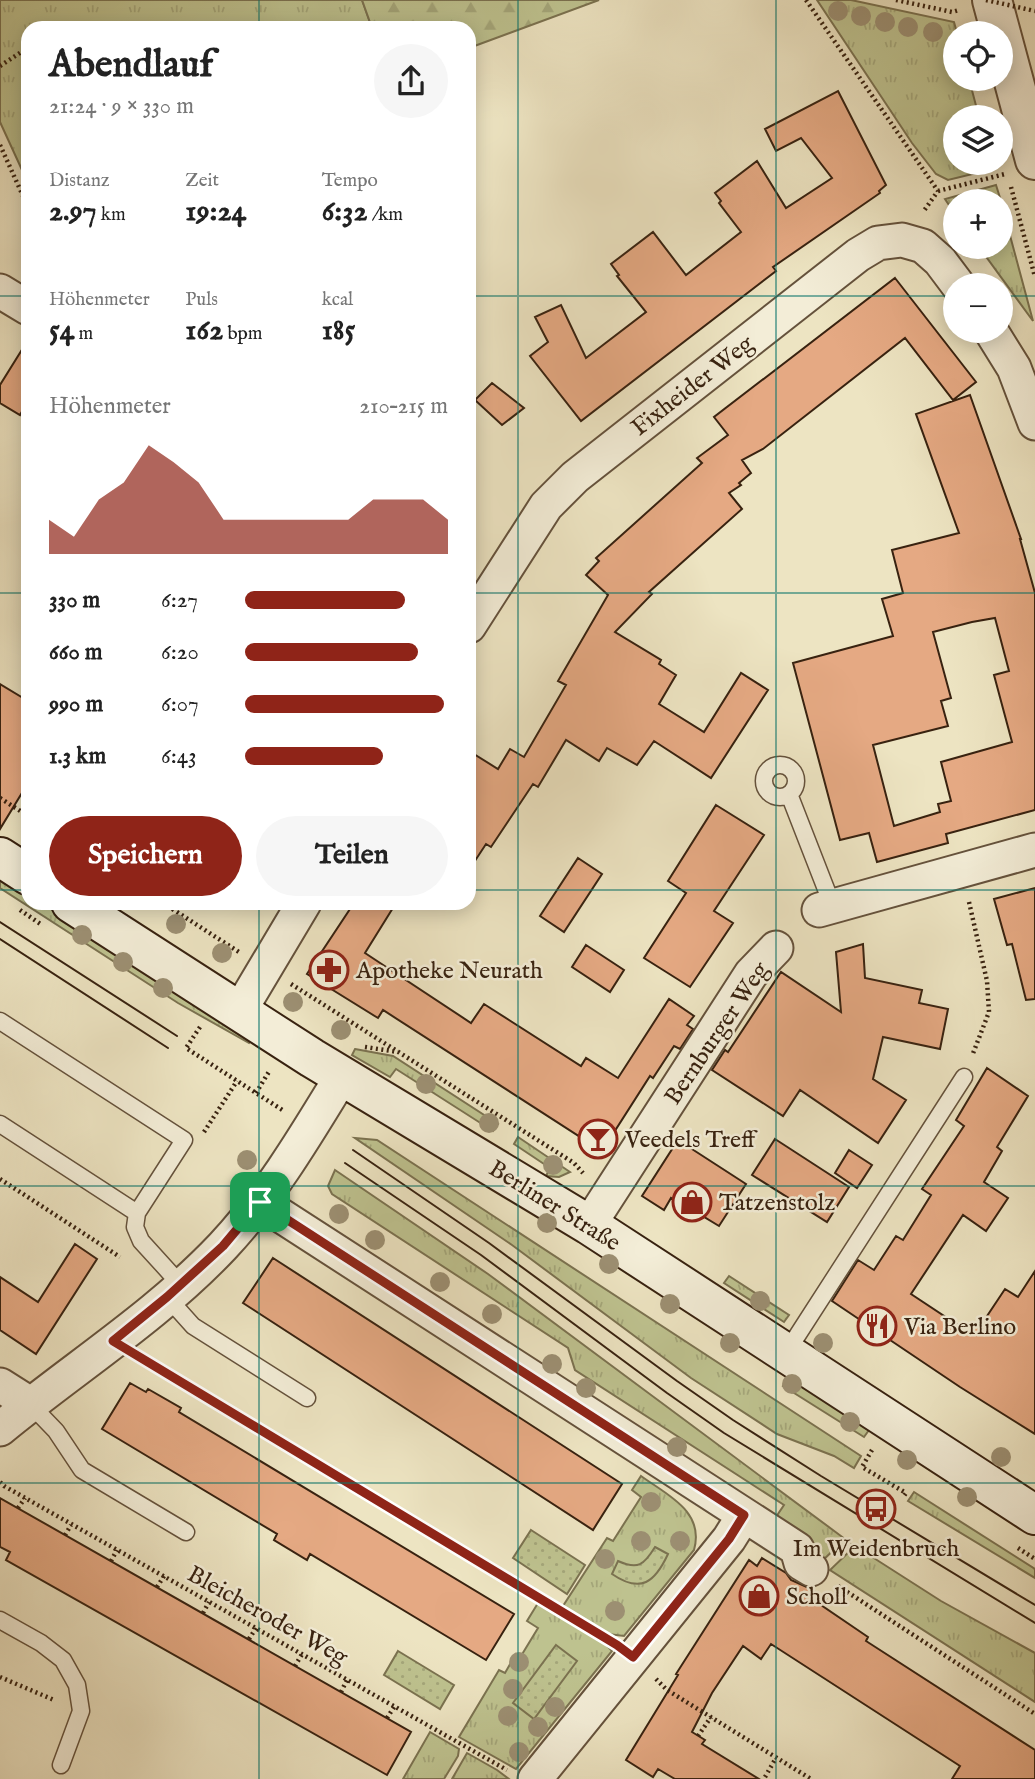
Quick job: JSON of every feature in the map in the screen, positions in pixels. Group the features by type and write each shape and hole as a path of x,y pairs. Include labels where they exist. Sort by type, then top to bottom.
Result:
{"main road":[{"path":"977,5 1018,174"},
{"path":"0,857 21,870"},
{"name":"Berliner Straße","path":"82,910 342,1076 589,1225 1035,1515"}],"street":[{"path":"902,240 923,246 949,273"},
{"name":"Fixheider Weg","path":"476,605 546,506 575,477 858,256 878,243 902,240"},
{"path":"0,291 21,304"},
{"path":"998,343 1014,368 1035,423"},
{"path":"826,909 1035,849"},
{"path":"239,1012 300,910"},
{"name":"Bernburger Weg","path":"589,1225 751,974 776,948"},
{"path":"0,1429 174,1291 223,1246 260,1202 342,1076"},
{"path":"260,1202 797,1549 801,1563 811,1569"},
{"path":"0,1385 30,1404"},
{"path":"524,1777 633,1657 729,1539 744,1515"}],"lane":[{"path":"789,794 826,909"},
{"path":"0,1021 184,1140 138,1213 135,1227 141,1241 150,1251 193,1326 307,1398"},
{"path":"786,1353 964,1077"},
{"path":"0,1124 138,1213"},
{"path":"30,1404 56,1431 82,1470 186,1532"},
{"path":"0,1620 41,1643 63,1660 76,1685 81,1711 61,1765"}],"path":[{"path":"806,0 938,191"},
{"path":"896,0 952,12 977,5"},
{"path":"986,0 1035,11"},
{"path":"0,66 21,52"},
{"path":"0,145 21,192"},
{"path":"902,240 938,191 1018,174 1035,277"},
{"path":"0,798 21,812"},
{"path":"961,870 987,981 989,1012 964,1077"},
{"path":"202,1023 186,1048 310,1128"},
{"path":"402,1053 574,1163"},
{"path":"211,1122 237,1081"},
{"path":"0,1179 127,1261 150,1251"},
{"path":"113,1341 617,1645 667,1690 811,1779"},
{"path":"871,1452 862,1466 906,1493 903,1497"},
{"name":"Bleicheroder Weg","path":"0,1482 71,1525 394,1707 524,1777"},
{"path":"18,1508 25,1498"},
{"path":"65,1535 71,1525"},
{"path":"111,1561 117,1550"},
{"path":"811,1569 1035,1714"},
{"path":"157,1587 164,1576"},
{"path":"203,1613 209,1602"},
{"path":"249,1639 256,1628"},
{"path":"295,1665 302,1654"},
{"path":"0,1677 81,1711"},
{"path":"341,1692 348,1680"},
{"path":"387,1718 394,1707"},
{"path":"698,1735 711,1717"},
{"path":"765,1777 776,1758"}],"green space":[{"path":"0,0 362,0 370,21 21,21 21,168 0,122"},
{"path":"362,0 599,0 476,45 476,21 370,21"},
{"path":"817,0 851,0 949,21 943,21 943,91 972,91 976,105 943,105 943,175 968,175 948,180 936,174 912,143"},
{"path":"996,185 997,189 981,189"},
{"path":"1013,247 1033,321 1013,294 1013,273 998,273 988,259 1013,259"},
{"path":"0,876 21,890 21,902 0,888"},
{"path":"34,910 53,910 252,1039 249,1043 178,1003"},
{"path":"355,1049 393,1056 498,1124 493,1131 396,1069 390,1077 352,1055"},
{"path":"518,1137 570,1172 559,1177 546,1176 550,1168 514,1144"},
{"path":"355,1138 377,1140 861,1456 854,1468 834,1456 777,1434 691,1378 512,1245"},
{"path":"335,1170 488,1274 845,1539 820,1563 776,1517 784,1505 575,1370 568,1348 332,1194 328,1186"},
{"path":"729,1276 789,1315 784,1322 724,1283"},
{"path":"791,1375 869,1430 864,1437 783,1386"},
{"path":"641,1476 672,1497 689,1514 696,1536 694,1550 624,1636 608,1634 563,1606 607,1538 613,1541 641,1497 632,1490"},
{"path":"914,1492 1035,1569 1035,1578 908,1501"},
{"path":"531,1530 585,1565 567,1594 513,1558"},
{"path":"855,1546 941,1601 1035,1653 1035,1702 830,1570"},
{"path":"655,1547 668,1554 658,1572 646,1582 631,1583 612,1574 618,1561 631,1565 640,1564"},
{"path":"538,1603 603,1641 612,1651 516,1769 459,1737 499,1670 505,1673 516,1654 521,1656 538,1628 527,1621"},
{"path":"556,1645 577,1661 534,1719 513,1703"},
{"path":"398,1651 454,1685 440,1709 384,1675"},
{"path":"430,1732 459,1749 458,1756 444,1779 403,1779"},
{"path":"467,1753 497,1770 509,1779 452,1779"}],"building":[{"path":"838,91 886,185 880,193 773,267 776,271 581,421 530,356 548,342 535,317 561,305 586,358 646,312 617,276 619,275 611,264 653,232 686,275 741,232 719,203 721,201 715,193 757,161 786,208 832,178 801,138 776,151 765,129"},
{"path":"895,278 976,382 953,400 905,338 763,449 742,460 751,473 739,483 741,485 729,493 742,509 649,592 652,594 615,632 661,660 659,664 676,675 659,704 704,732 741,673 768,690 711,778 654,741 637,765 607,748 599,761 566,740 538,787 533,784 491,847 486,844 476,859 476,755 498,769 510,749 524,757 566,685 558,681 608,595 586,575 599,561 596,558 702,463 697,458 728,435 714,417"},
{"path":"21,351 20,415 0,403 0,385"},
{"path":"492,383 524,408 502,425 476,399"},
{"path":"970,395 1021,539 1035,593 1035,810 946,834 948,843 877,862 869,833 840,840 793,663 893,636 882,599 903,593 892,550 959,533 916,414","holes":["995,618 1009,671 994,675 1012,742 941,762 951,801 938,804 940,812 894,826 873,745 948,726 941,701 951,698 933,632"]},
{"path":"0,684 21,697 21,794 0,829"},
{"path":"716,805 764,835 714,911 733,923 690,987 644,958 686,893 668,881"},
{"path":"578,858 602,874 564,932 540,916"},
{"path":"1035,888 1035,999 1026,1000 1012,944 1007,945 994,899"},
{"path":"349,910 392,910 365,953 471,1023 484,1004 581,1066 586,1058 618,1078 669,999 694,1016 687,1025 693,1029 680,1049 674,1046 653,1078 650,1076 602,1151 383,1010 378,1018 307,974"},
{"path":"863,944 865,978 922,990 919,1003 948,1009 940,1049 883,1037 873,1079 906,1100 878,1143 800,1090 783,1116 712,1070 725,1050 728,1052 781,972 841,1012 836,952"},
{"path":"586,945 624,970 610,992 572,967"},
{"path":"987,1068 1028,1096 997,1147 1002,1151 984,1182 1008,1198 986,1231 963,1215 911,1294 970,1333 975,1325 979,1328 1005,1289 1018,1297 1035,1271 1035,1434 832,1301 858,1260 874,1270 896,1236 903,1240 931,1195 922,1189 964,1126 956,1120"},
{"path":"775,1139 849,1187 827,1222 752,1175"},
{"path":"678,1140 746,1184 719,1226 671,1198 664,1210 642,1196"},
{"path":"849,1150 872,1165 857,1188 835,1173"},
{"path":"75,1244 97,1259 36,1354 0,1330 0,1277 38,1302"},
{"path":"273,1258 622,1484 593,1530 243,1303"},
{"path":"130,1383 146,1392 148,1389 181,1408 179,1412 514,1614 486,1660 310,1554 307,1560 274,1540 277,1534 102,1429"},
{"path":"0,1498 411,1732 387,1775 6,1560 10,1552 0,1547"},
{"path":"762,1558 786,1573 791,1580 826,1599 821,1605 868,1637 866,1641 1035,1750 1035,1779 952,1779 960,1766 771,1644 761,1659 743,1646 712,1693 692,1732 705,1740 702,1744 759,1779 675,1779 658,1769 653,1777 626,1760 678,1675 676,1674 749,1560 757,1566"}],"tram line":[{"path":"0,922 177,1036"},
{"path":"0,939 168,1048"},
{"path":"353,1150 489,1243 733,1420 1035,1605"},
{"path":"345,1163 481,1255 724,1433 1035,1623"}],"place":[{"name":"Apotheke Neurath","path":"329,970"},
{"name":"Veedels Treff","path":"598,1139"},
{"name":"Tatzenstolz","path":"692,1202"},
{"name":"Via Berlino","path":"877,1326"},
{"name":"Im Weidenbruch","path":"876,1509"},
{"name":"Scholl","path":"759,1596"}],"route":[{"path":"260,1202 744,1515 729,1539 633,1657 113,1341 223,1246 260,1202"}]}
